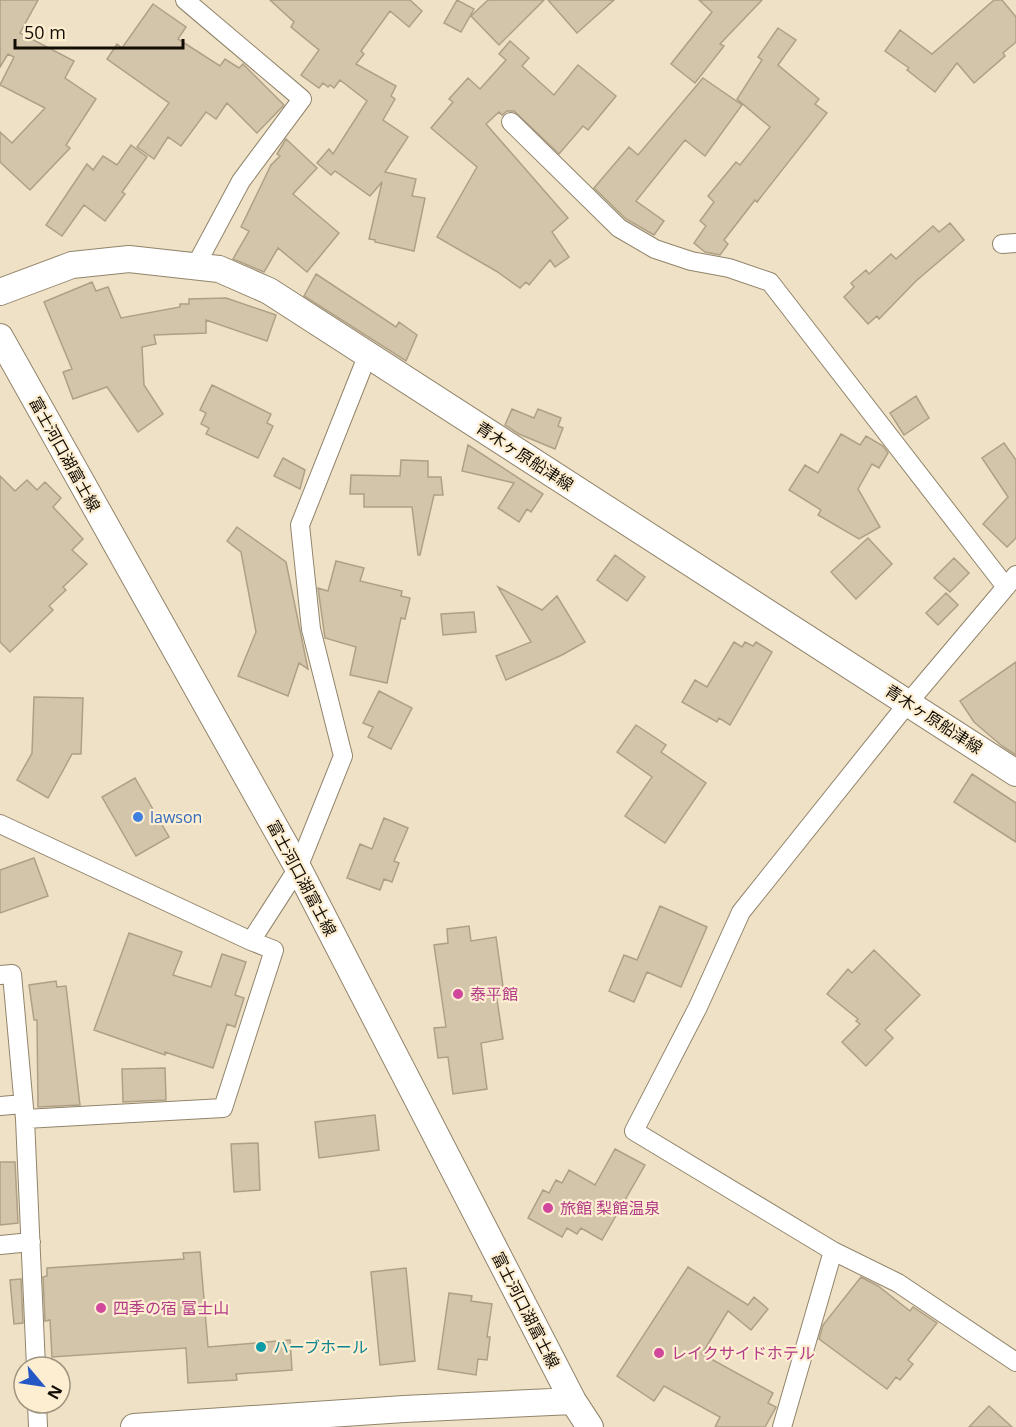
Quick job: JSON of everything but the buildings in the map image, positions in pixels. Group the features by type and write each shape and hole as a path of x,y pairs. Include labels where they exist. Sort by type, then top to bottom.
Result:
{"main road":[{"name":"青木ヶ原船津線","path":"0,292 72,265 129,259 219,269 269,291 1016,773"},
{"name":"富士河口湖富士線","path":"0,337 298,868 588,1419"},
{"path":"134,1427 405,1418 588,1419"}],"street":[{"path":"185,0 302,99 241,181 196,265"},
{"path":"511,122 619,228 655,249 692,261 729,268 770,282 1011,581 908,703 741,912 698,1007 634,1131 832,1251 898,1283 1016,1362"},
{"path":"251,941 298,868 343,756 311,629 300,525 368,354"},
{"path":"0,824 274,950 223,1108 24,1112 0,1106"},
{"path":"0,975 12,974 24,1112 36,1355"},
{"path":"0,1245 31,1242"},
{"path":"782,1427 832,1251"}],"place":[{"name":"lawson","path":"138,817"},
{"name":"泰平館","path":"458,994"},
{"name":"旅館 梨館温泉","path":"548,1208"},
{"name":"四季の宿 富士山","path":"101,1308"},
{"name":"ハーブホール","path":"261,1347"},
{"name":"レイクサイドホテル","path":"659,1353"}]}
